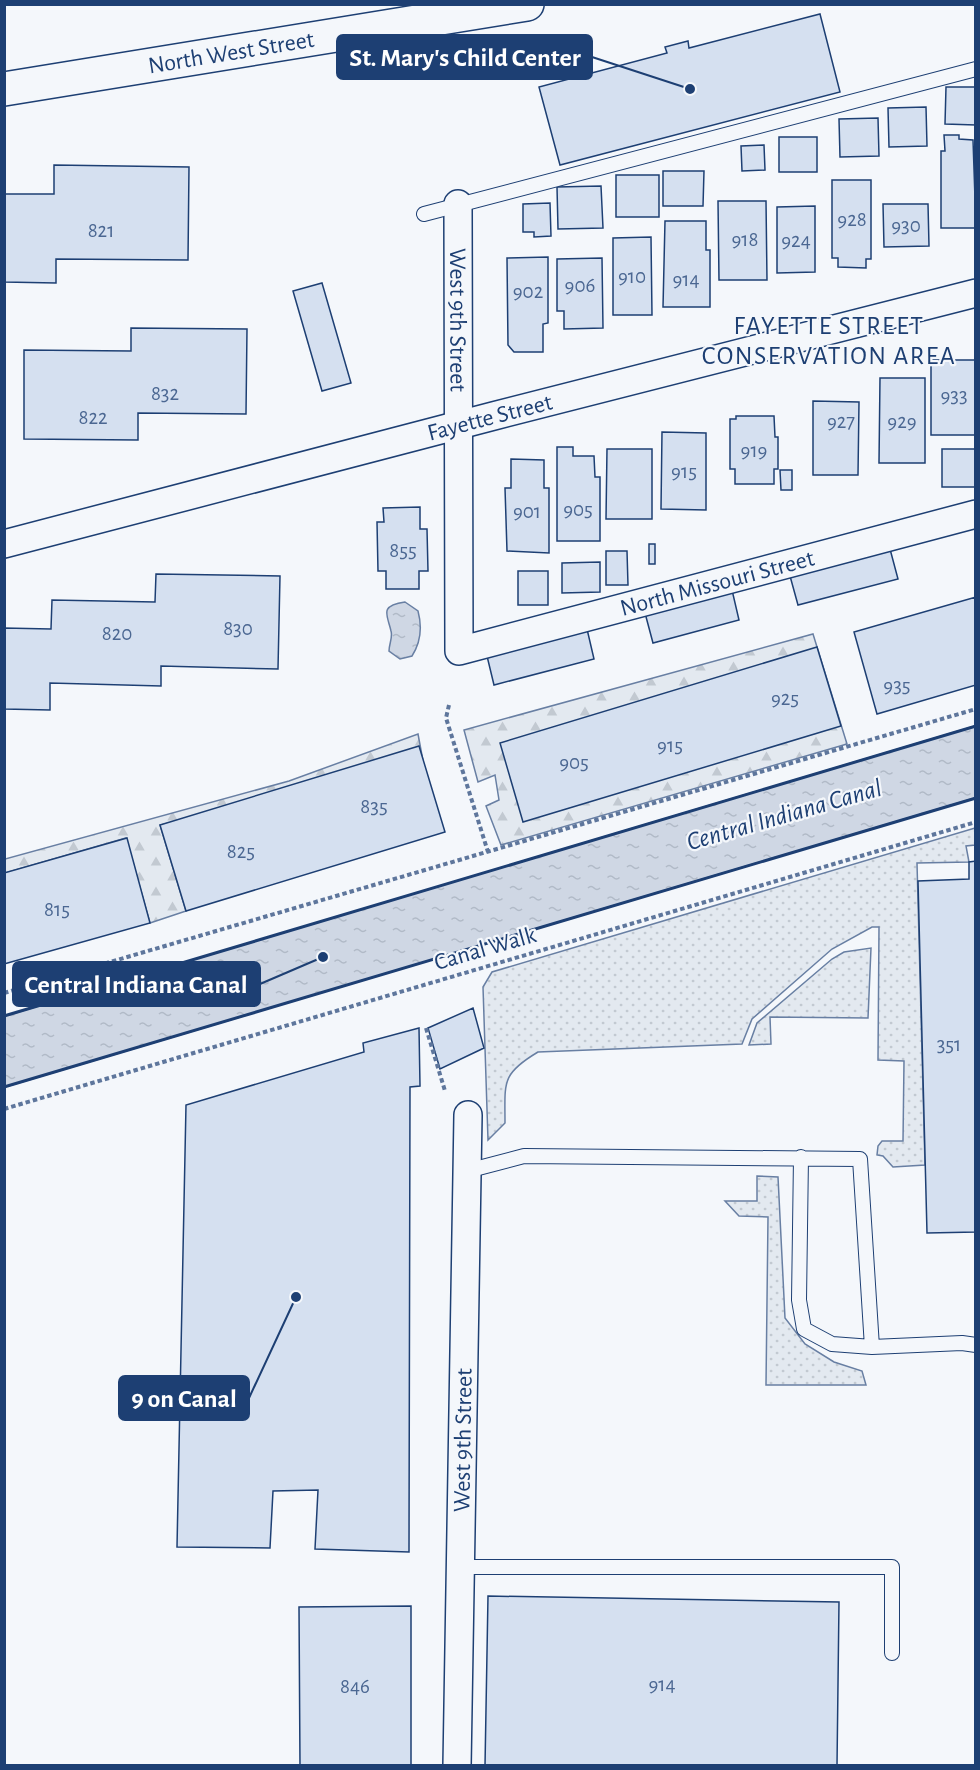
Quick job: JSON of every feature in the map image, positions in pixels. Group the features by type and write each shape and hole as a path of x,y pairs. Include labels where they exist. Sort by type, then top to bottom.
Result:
{"main road":[{"name":"North West Street","path":"4,88 527,4"}],"street":[{"name":"West 9th Street","path":"458,204 459,651"},
{"name":"Fayette Street","path":"4,544 334,456 459,427 975,293"},
{"name":"North Missouri Street","path":"459,651 975,514"},
{"name":"West 9th Street","path":"456,1766 468,1115"}],"lane":[{"path":"424,214 975,69"},
{"path":"467,1171 524,1156 860,1159 872,1347"},
{"path":"801,1157 799,1300 804,1329 832,1344 872,1347 962,1343 975,1345"},
{"path":"460,1568 892,1567 892,1653"}],"path":[{"path":"449,705 446,718 488,852"},
{"path":"4,993 975,709"},
{"name":"Canal Walk","path":"4,1109 975,822"},
{"path":"426,1028 445,1091"}],"green space":[{"path":"813,634 847,744 501,845 486,806 499,800 495,775 478,782 464,730"},
{"path":"418,734 424,766 160,825 186,911 150,923 126,838 5,873 5,859 289,781"},
{"path":"975,828 975,845 966,846 969,862 917,863 925,1165 893,1167 883,1156 877,1155 878,1146 882,1141 903,1141 904,1061 878,1060 879,927 872,927 832,949 752,1019 742,1044 538,1052 511,1073 506,1088 505,1123 488,1140 483,987 492,972"},
{"path":"871,948 868,1018 770,1017 771,1044 749,1045 757,1023 832,959 844,952"},
{"path":"757,1176 778,1177 785,1318 805,1344 834,1362 862,1371 866,1385 766,1385 768,1217 739,1216 725,1201 757,1201"}],"water":[{"path":"405,602 418,611 420,634 412,656 400,659 389,651 391,633 387,612 391,606"},
{"name":"Central Indiana Canal","path":"975,726 975,798 5,1087 5,1016"}],"building":[{"path":"820,14 840,92 560,165 539,87 667,53 665,47 688,41 689,48"},
{"path":"946,87 976,87 976,125 945,124"},
{"path":"926,107 927,146 889,147 888,108"},
{"path":"878,118 879,156 840,157 839,119"},
{"path":"944,135 959,135 959,139 973,140 976,228 941,228 941,151 945,151"},
{"path":"779,137 817,137 817,172 779,172"},
{"path":"764,145 765,170 742,171 741,146"},
{"path":"54,165 189,167 188,260 56,259 56,283 4,282 4,194 54,194"},
{"path":"663,171 704,171 703,206 663,206"},
{"path":"616,175 659,175 659,217 616,217"},
{"path":"832,180 871,180 871,259 866,259 866,268 838,267 838,258 832,258"},
{"path":"601,186 603,228 558,229 557,187"},
{"path":"718,201 766,201 767,280 719,280"},
{"path":"550,203 551,236 534,237 534,232 523,232 523,204"},
{"path":"883,204 928,204 929,246 884,247"},
{"path":"815,206 815,272 777,273 777,207"},
{"path":"665,221 706,221 706,250 710,250 710,307 663,307"},
{"path":"651,237 652,315 613,315 613,238"},
{"path":"548,257 548,323 543,324 543,352 514,352 508,345 507,258"},
{"path":"602,258 603,328 564,329 564,311 557,311 557,259"},
{"path":"322,283 351,383 322,391 293,291"},
{"path":"131,328 247,329 246,414 138,413 138,440 24,439 24,350 131,351"},
{"path":"931,360 976,360 976,435 931,435"},
{"path":"880,378 925,378 925,463 879,463"},
{"path":"813,401 859,402 858,475 813,475"},
{"path":"736,416 774,416 775,437 778,437 778,469 774,469 774,484 735,484 735,469 730,469 730,419 736,419"},
{"path":"662,432 706,433 706,510 661,509"},
{"path":"557,447 573,447 573,456 594,456 595,477 600,477 600,541 557,541"},
{"path":"607,449 652,449 652,519 606,519"},
{"path":"942,449 976,449 976,487 942,487"},
{"path":"511,459 544,460 544,488 549,488 549,553 507,551 505,488 511,488"},
{"path":"780,470 792,470 792,490 781,490"},
{"path":"420,507 420,529 427,529 428,571 419,571 419,589 386,589 386,571 378,571 377,522 384,522 383,508"},
{"path":"649,544 655,544 655,564 649,564"},
{"path":"890,549 898,579 798,605 790,576"},
{"path":"606,551 627,551 628,585 606,585"},
{"path":"600,562 600,592 562,593 562,563"},
{"path":"518,571 548,571 548,605 518,605"},
{"path":"156,574 280,576 278,669 161,666 161,686 50,683 50,710 4,709 4,628 51,629 52,600 155,602"},
{"path":"732,590 739,620 653,643 645,613"},
{"path":"976,597 976,685 877,714 854,632"},
{"path":"587,629 594,659 494,685 487,656"},
{"path":"817,647 841,726 523,822 500,743"},
{"path":"419,746 445,832 186,911 160,825"},
{"path":"127,838 150,923 4,964 4,873"},
{"path":"976,861 976,1232 927,1233 918,881 969,879 969,862"},
{"path":"473,1008 484,1048 440,1069 428,1028"},
{"path":"419,1028 420,1086 410,1087 409,1552 315,1549 318,1490 273,1491 270,1548 177,1547 186,1105 364,1052 363,1043"},
{"path":"488,1596 839,1602 837,1766 485,1766"},
{"path":"411,1606 411,1766 300,1766 299,1607"}],"wall":[{"path":"4,1016 976,726"},
{"path":"4,1087 976,798"}],"place":[{"name":"St. Mary's Child Center","path":"690,89"},
{"name":"Central Indiana Canal","path":"323,957"},
{"name":"9 on Canal","path":"296,1297"}],"district":[{"name":"FAYETTE STREET CONSERVATION AREA","path":"829,340"}]}
